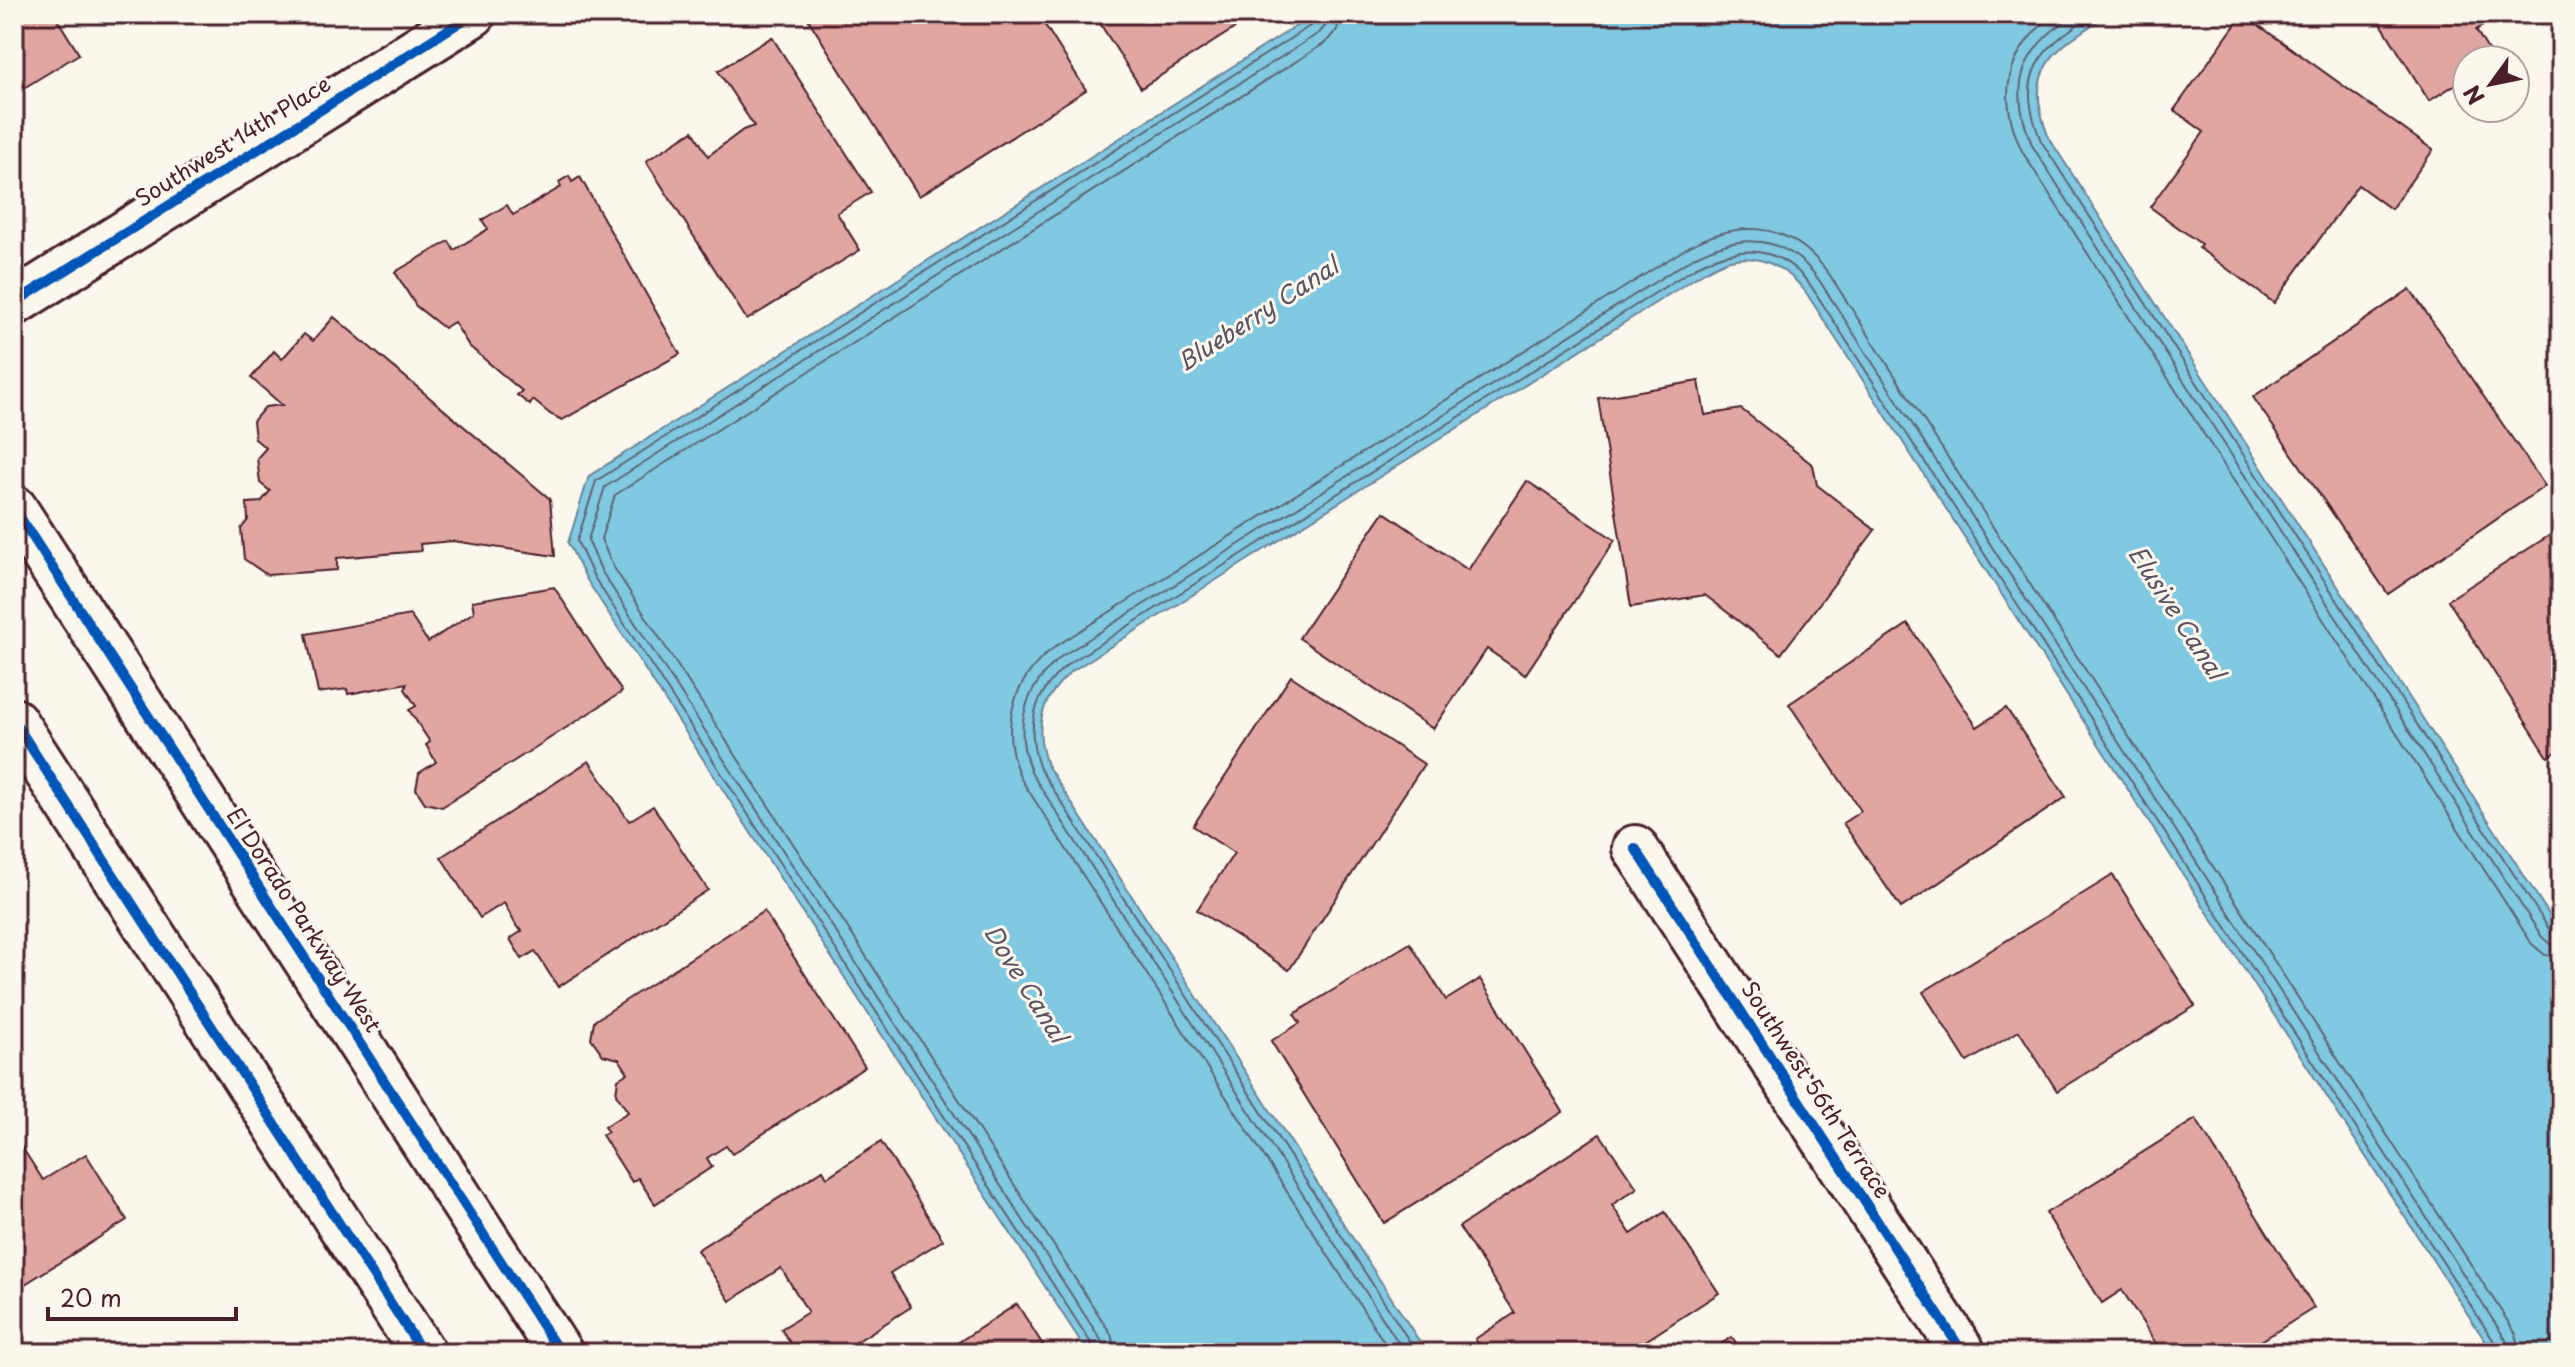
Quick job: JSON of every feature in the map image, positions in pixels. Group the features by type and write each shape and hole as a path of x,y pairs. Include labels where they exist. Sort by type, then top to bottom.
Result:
{"street":[{"name":"Southwest 14th Place","path":"14,303 473,14"},
{"name":"El Dorado Parkway West","path":"14,508 560,1353"},
{"path":"14,721 423,1353"},
{"name":"Southwest 56th Terrace","path":"1635,848 1963,1353"}],"water":[{"path":"1315,14 2109,14 2058,50 2041,77 2041,114 2049,138 2561,933 2561,1353 2493,1353 1805,291 1790,275 1772,264 1741,258 1706,271 1072,671 1047,702 1041,738 1047,765 1427,1353 1088,1353 587,580 568,543 589,476"}],"building":[{"path":"14,14 54,14 79,54 14,94"},
{"path":"805,14 1038,14 1086,90 919,196"},
{"path":"1094,14 1257,14 1141,88"},
{"path":"2243,14 2433,150 2391,209 2358,185 2274,303 2199,248 2201,244 2150,207 2204,132 2174,110"},
{"path":"2375,14 2503,14 2476,30 2484,44 2451,44 2451,87 2429,101"},
{"path":"772,37 871,192 837,213 860,250 747,320 646,161 693,131 708,156 743,130 754,126 718,71"},
{"path":"569,176 572,182 580,177 680,354 562,420 533,400 530,405 517,395 522,391 469,346 454,322 444,328 416,306 395,272 449,241 454,250 488,229 482,220 507,205 513,215 561,187 559,182"},
{"path":"2410,289 2545,486 2388,594 2253,397"},
{"path":"334,317 550,499 555,556 453,541 420,544 421,551 337,558 337,570 267,575 244,559 241,529 248,520 247,503 261,502 270,491 260,483 257,458 266,448 255,439 253,421 265,407 282,405 251,378 274,351 282,359 304,334 313,341"},
{"path":"1699,381 1705,415 1741,409 1813,465 1817,485 1875,530 1781,654 1705,595 1631,607 1598,398"},
{"path":"1527,481 1615,540 1525,675 1487,649 1433,729 1299,638 1384,512 1468,570"},
{"path":"2561,528 2561,749 2548,757 2448,600"},
{"path":"554,587 622,692 442,807 425,803 416,789 419,773 436,762 426,745 430,742 409,710 416,706 405,689 407,683 348,694 347,689 318,693 306,634 410,615 428,642 474,612 472,601"},
{"path":"1908,624 1977,727 2006,708 2066,797 1901,908 1843,823 1861,811 1789,704"},
{"path":"1291,676 1424,764 1289,970 1197,910 1234,853 1193,826"},
{"path":"589,761 629,821 653,806 708,890 558,987 535,951 522,959 510,939 522,931 504,903 480,918 441,857"},
{"path":"2113,875 2195,1006 2057,1091 2019,1031 1967,1062 1923,992"},
{"path":"764,911 865,1067 732,1154 726,1146 707,1158 712,1167 655,1204 638,1178 632,1182 602,1135 608,1132 604,1127 628,1112 616,1094 618,1079 628,1073 619,1059 603,1055 591,1038 594,1021"},
{"path":"1410,943 1446,1000 1480,979 1563,1112 1384,1223 1271,1041 1300,1023 1294,1014"},
{"path":"2196,1119 2314,1308 2242,1353 2162,1353 2122,1290 2102,1303 2046,1213"},
{"path":"1600,1134 1637,1188 1612,1205 1631,1234 1665,1212 1719,1293 1627,1353 1484,1353 1475,1339 1515,1313 1459,1227"},
{"path":"14,1135 43,1180 86,1154 127,1220 14,1291"},
{"path":"881,1142 943,1240 890,1273 911,1307 839,1353 797,1353 781,1329 808,1312 781,1268 730,1301 697,1250 823,1170 827,1177"},
{"path":"1017,1304 1048,1353 942,1353"},
{"path":"1732,1337 1743,1353 1706,1353"}],"cycle path":[{"path":"14,303 473,14"},
{"path":"14,508 560,1353"},
{"path":"14,721 423,1353"},
{"path":"1635,848 1963,1353"}],"water label":[{"name":"Blueberry Canal","path":"1258,315"},
{"name":"Elusive Canal","path":"2176,613"},
{"name":"Dove Canal","path":"1025,984"}]}
